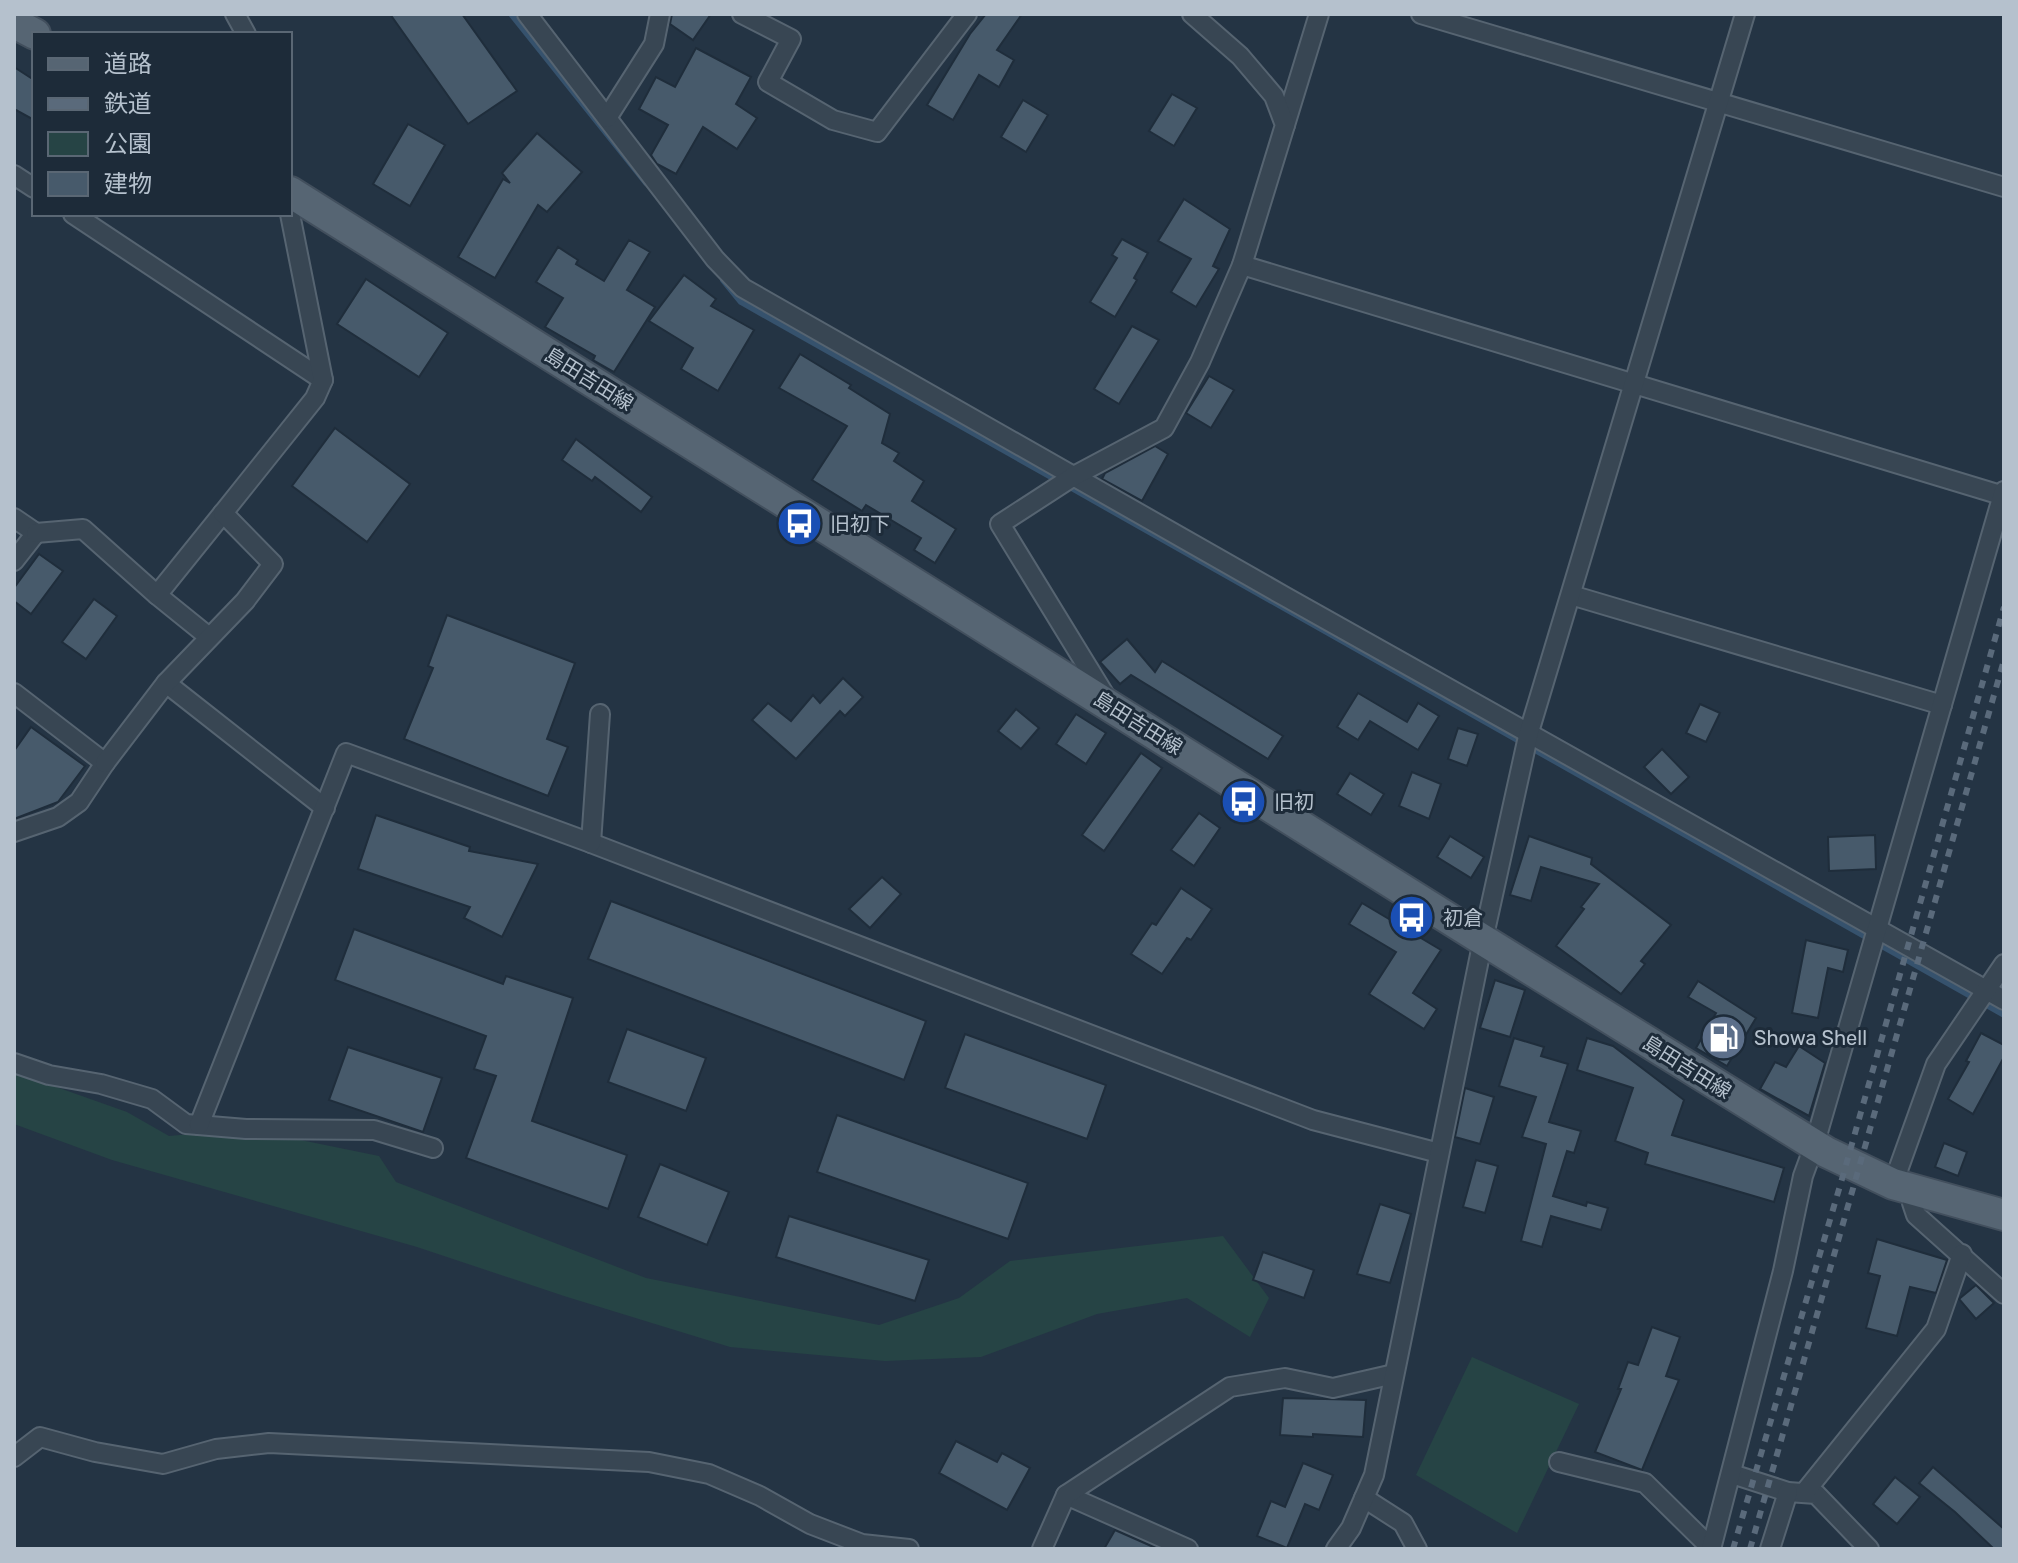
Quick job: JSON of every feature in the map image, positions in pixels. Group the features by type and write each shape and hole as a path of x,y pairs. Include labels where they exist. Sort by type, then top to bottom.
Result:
{"main road":[{"path":"14,23 32,32"},
{"name":"島田吉田線","path":"292,193 1814,1146 1902,1187 2004,1215"}],"street":[{"path":"235,14 245,32"},
{"path":"527,14 715,259 743,288 1996,996"},
{"path":"607,118 654,44 660,14"},
{"path":"742,14 791,39 768,82 833,120 877,132 967,14"},
{"path":"1192,14 1240,56 1274,96 1285,125"},
{"path":"1113,708 1000,524 1074,476 1164,428 1200,362 1242,265 1319,14"},
{"path":"1421,14 2004,187"},
{"path":"1336,1549 1351,1528 1374,1475 1483,940 1529,732 1745,14"},
{"path":"14,175 32,187"},
{"path":"76,216 323,380"},
{"path":"157,595 315,398 323,380 290,216"},
{"path":"1242,265 2004,494 1803,1176 1783,1271 1711,1549 1645,1483 1559,1462"},
{"path":"14,832 58,817 79,802 166,683 245,601 273,564 223,513"},
{"path":"14,518 36,533 83,529 209,637"},
{"path":"14,561 36,533"},
{"path":"1571,595 1942,705"},
{"path":"166,683 325,808"},
{"path":"14,693 105,763"},
{"path":"591,843 600,714"},
{"path":"199,1125 346,753 591,843 1313,1120 1439,1153"},
{"path":"2004,964 1996,996 1936,1064 1902,1187 1916,1215 2004,1294"},
{"path":"14,1063 49,1075 101,1084 152,1099 186,1124 246,1129 374,1130 433,1148"},
{"path":"1770,1549 1796,1493 1936,1329 1962,1254"},
{"path":"1042,1549 1066,1495 1230,1387 1285,1378 1333,1388 1394,1374"},
{"path":"14,1457 40,1437 95,1452 163,1464 216,1449 269,1443 649,1462 709,1474 760,1496 810,1524 862,1544 909,1549"},
{"path":"1732,1474 1796,1493 1816,1494 1869,1549"},
{"path":"1066,1495 1188,1549"},
{"path":"1364,1498 1403,1523 1417,1549"}],"green space":[{"path":"14,1072 127,1112 169,1136 246,1129 379,1156 396,1182 646,1278 879,1325 959,1298 1010,1261 1223,1236 1269,1298 1250,1337 1187,1298 1097,1314 981,1357 885,1361 730,1347 417,1247 112,1160 14,1124"},
{"path":"1472,1357 1579,1404 1517,1533 1416,1475"}],"building":[{"path":"390,14 462,14 517,91 468,124"},
{"path":"672,14 711,14 693,40 670,24"},
{"path":"986,14 1022,14 997,50 1014,60 999,87 979,75 953,120 927,105 970,34"},
{"path":"696,48 751,77 736,104 757,118 737,149 703,127 676,174 657,164 651,155 668,125 639,109 656,77 675,87"},
{"path":"14,67 32,79 32,119 14,109"},
{"path":"1172,94 1197,108 1174,146 1149,131"},
{"path":"1023,100 1048,115 1026,152 1001,137"},
{"path":"408,124 445,145 410,206 373,184"},
{"path":"537,133 582,172 547,212 538,205 495,278 458,257 503,179 510,183 502,173"},
{"path":"1184,199 1230,229 1213,266 1219,269 1196,307 1171,292 1191,259 1158,241"},
{"path":"1122,239 1148,253 1134,278 1137,280 1115,317 1090,302 1117,258 1112,255"},
{"path":"629,240 650,252 627,290 655,307 614,372 593,360 595,356 545,327 563,298 536,282 558,247 578,260 576,264 604,281"},
{"path":"684,275 716,299 711,306 754,330 718,391 681,369 693,348 649,321"},
{"path":"366,279 448,333 419,377 337,324"},
{"path":"1132,326 1159,340 1119,404 1094,389"},
{"path":"800,354 851,385 849,388 890,414 882,443 899,453 894,461 924,481 912,501 956,529 935,563 914,550 921,538 866,505 862,511 812,480 847,426 779,388"},
{"path":"1209,376 1234,390 1211,428 1186,413"},
{"path":"335,428 410,484 367,542 292,486"},
{"path":"576,439 652,497 641,512 595,477 592,481 562,460"},
{"path":"1155,446 1168,454 1142,501 1102,479 1105,473"},
{"path":"39,554 63,571 31,614 14,601 14,588"},
{"path":"94,599 117,616 86,659 62,642"},
{"path":"447,615 575,663 547,739 568,747 548,796 404,739 433,668 428,666"},
{"path":"1127,639 1155,672 1162,661 1283,736 1268,759 1131,675 1120,684 1100,662"},
{"path":"843,678 863,697 845,716 840,711 796,759 752,720 768,703 791,721 813,695 820,703"},
{"path":"1358,693 1407,722 1418,703 1439,716 1418,750 1370,721 1358,740 1337,727"},
{"path":"1700,704 1720,713 1706,742 1686,733"},
{"path":"1016,709 1039,728 1021,749 998,731"},
{"path":"1076,714 1106,733 1086,764 1056,744"},
{"path":"31,727 85,766 58,802 14,819 14,751"},
{"path":"1458,728 1478,734 1467,766 1448,759"},
{"path":"1662,749 1689,777 1671,794 1644,767"},
{"path":"1141,753 1162,768 1104,851 1082,835"},
{"path":"1412,772 1441,784 1429,819 1399,806"},
{"path":"1350,773 1384,794 1371,815 1337,794"},
{"path":"1199,813 1220,828 1194,866 1171,850"},
{"path":"376,815 470,847 469,851 538,864 502,937 464,918 470,907 358,869"},
{"path":"1875,835 1876,869 1829,871 1828,837"},
{"path":"1450,836 1484,857 1471,878 1437,857"},
{"path":"1529,836 1592,858 1591,864 1671,925 1641,961 1645,964 1621,994 1556,946 1599,884 1541,867 1531,901 1510,895"},
{"path":"882,877 901,894 870,928 849,909"},
{"path":"1181,888 1212,909 1162,974 1131,954 1152,923 1156,925"},
{"path":"611,901 926,1021 904,1080 588,959"},
{"path":"1362,903 1441,950 1413,993 1437,1009 1424,1029 1369,994 1396,952 1349,924"},
{"path":"354,929 503,984 506,976 573,998 532,1121 627,1155 608,1209 466,1158 496,1076 474,1069 486,1036 335,980"},
{"path":"1806,940 1848,950 1843,972 1828,968 1818,1018 1792,1013"},
{"path":"1495,980 1525,990 1510,1037 1480,1028"},
{"path":"1698,981 1756,1018 1727,1066 1696,1048 1716,1013 1688,997"},
{"path":"627,1029 706,1058 686,1111 608,1082"},
{"path":"1981,1033 2004,1045 2004,1057 1973,1114 1948,1099"},
{"path":"965,1034 1106,1085 1087,1139 945,1088"},
{"path":"1514,1038 1544,1047 1541,1056 1568,1064 1549,1122 1581,1131 1574,1153 1567,1151 1553,1196 1586,1206 1587,1202 1608,1208 1601,1230 1551,1216 1542,1247 1521,1241 1546,1144 1522,1137 1536,1097 1499,1086"},
{"path":"1587,1038 1613,1046 1684,1100 1672,1135 1784,1168 1774,1202 1645,1164 1648,1153 1615,1141 1633,1088 1577,1070"},
{"path":"1799,1046 1825,1063 1809,1116 1760,1089 1775,1062 1786,1067"},
{"path":"348,1047 442,1078 423,1132 329,1100"},
{"path":"1465,1088 1494,1097 1480,1144 1455,1137"},
{"path":"837,1115 1028,1183 1008,1239 817,1172"},
{"path":"1944,1143 1967,1152 1958,1176 1935,1167"},
{"path":"1476,1160 1498,1166 1485,1213 1463,1207"},
{"path":"660,1164 729,1192 707,1245 638,1217"},
{"path":"1380,1204 1411,1214 1390,1283 1357,1274"},
{"path":"789,1216 929,1260 915,1301 776,1257"},
{"path":"1877,1239 1947,1260 1936,1293 1910,1287 1897,1336 1866,1328 1880,1276 1868,1273"},
{"path":"1263,1252 1314,1270 1304,1298 1253,1280"},
{"path":"1976,1285 1994,1303 1976,1319 1959,1299"},
{"path":"1652,1327 1680,1337 1666,1376 1679,1380 1642,1470 1595,1452 1621,1389 1618,1389 1628,1362 1638,1365"},
{"path":"1283,1398 1366,1400 1363,1437 1280,1435"},
{"path":"956,1441 997,1462 1002,1453 1030,1468 1007,1510 939,1473"},
{"path":"1303,1463 1333,1475 1319,1510 1305,1504 1287,1548 1257,1536 1271,1501 1285,1507"},
{"path":"1933,1467 2004,1529 2004,1549 1994,1549 1919,1483"},
{"path":"1895,1477 1920,1497 1897,1524 1873,1504"},
{"path":"1115,1530 1158,1549 1104,1549"}],"waterway":[{"path":"511,14 646,183"},
{"path":"723,280 741,302 1058,481"},
{"path":"1068,486 2004,1015"}],"railway":[{"path":"1733,1549 1842,1179 2004,607"},
{"path":"1750,1549 2004,660"}],"place":[{"name":"旧初下","path":"799,524"},
{"name":"旧初","path":"1243,802"},
{"name":"初倉","path":"1412,918"},
{"name":"Showa Shell","path":"1723,1038"}]}
